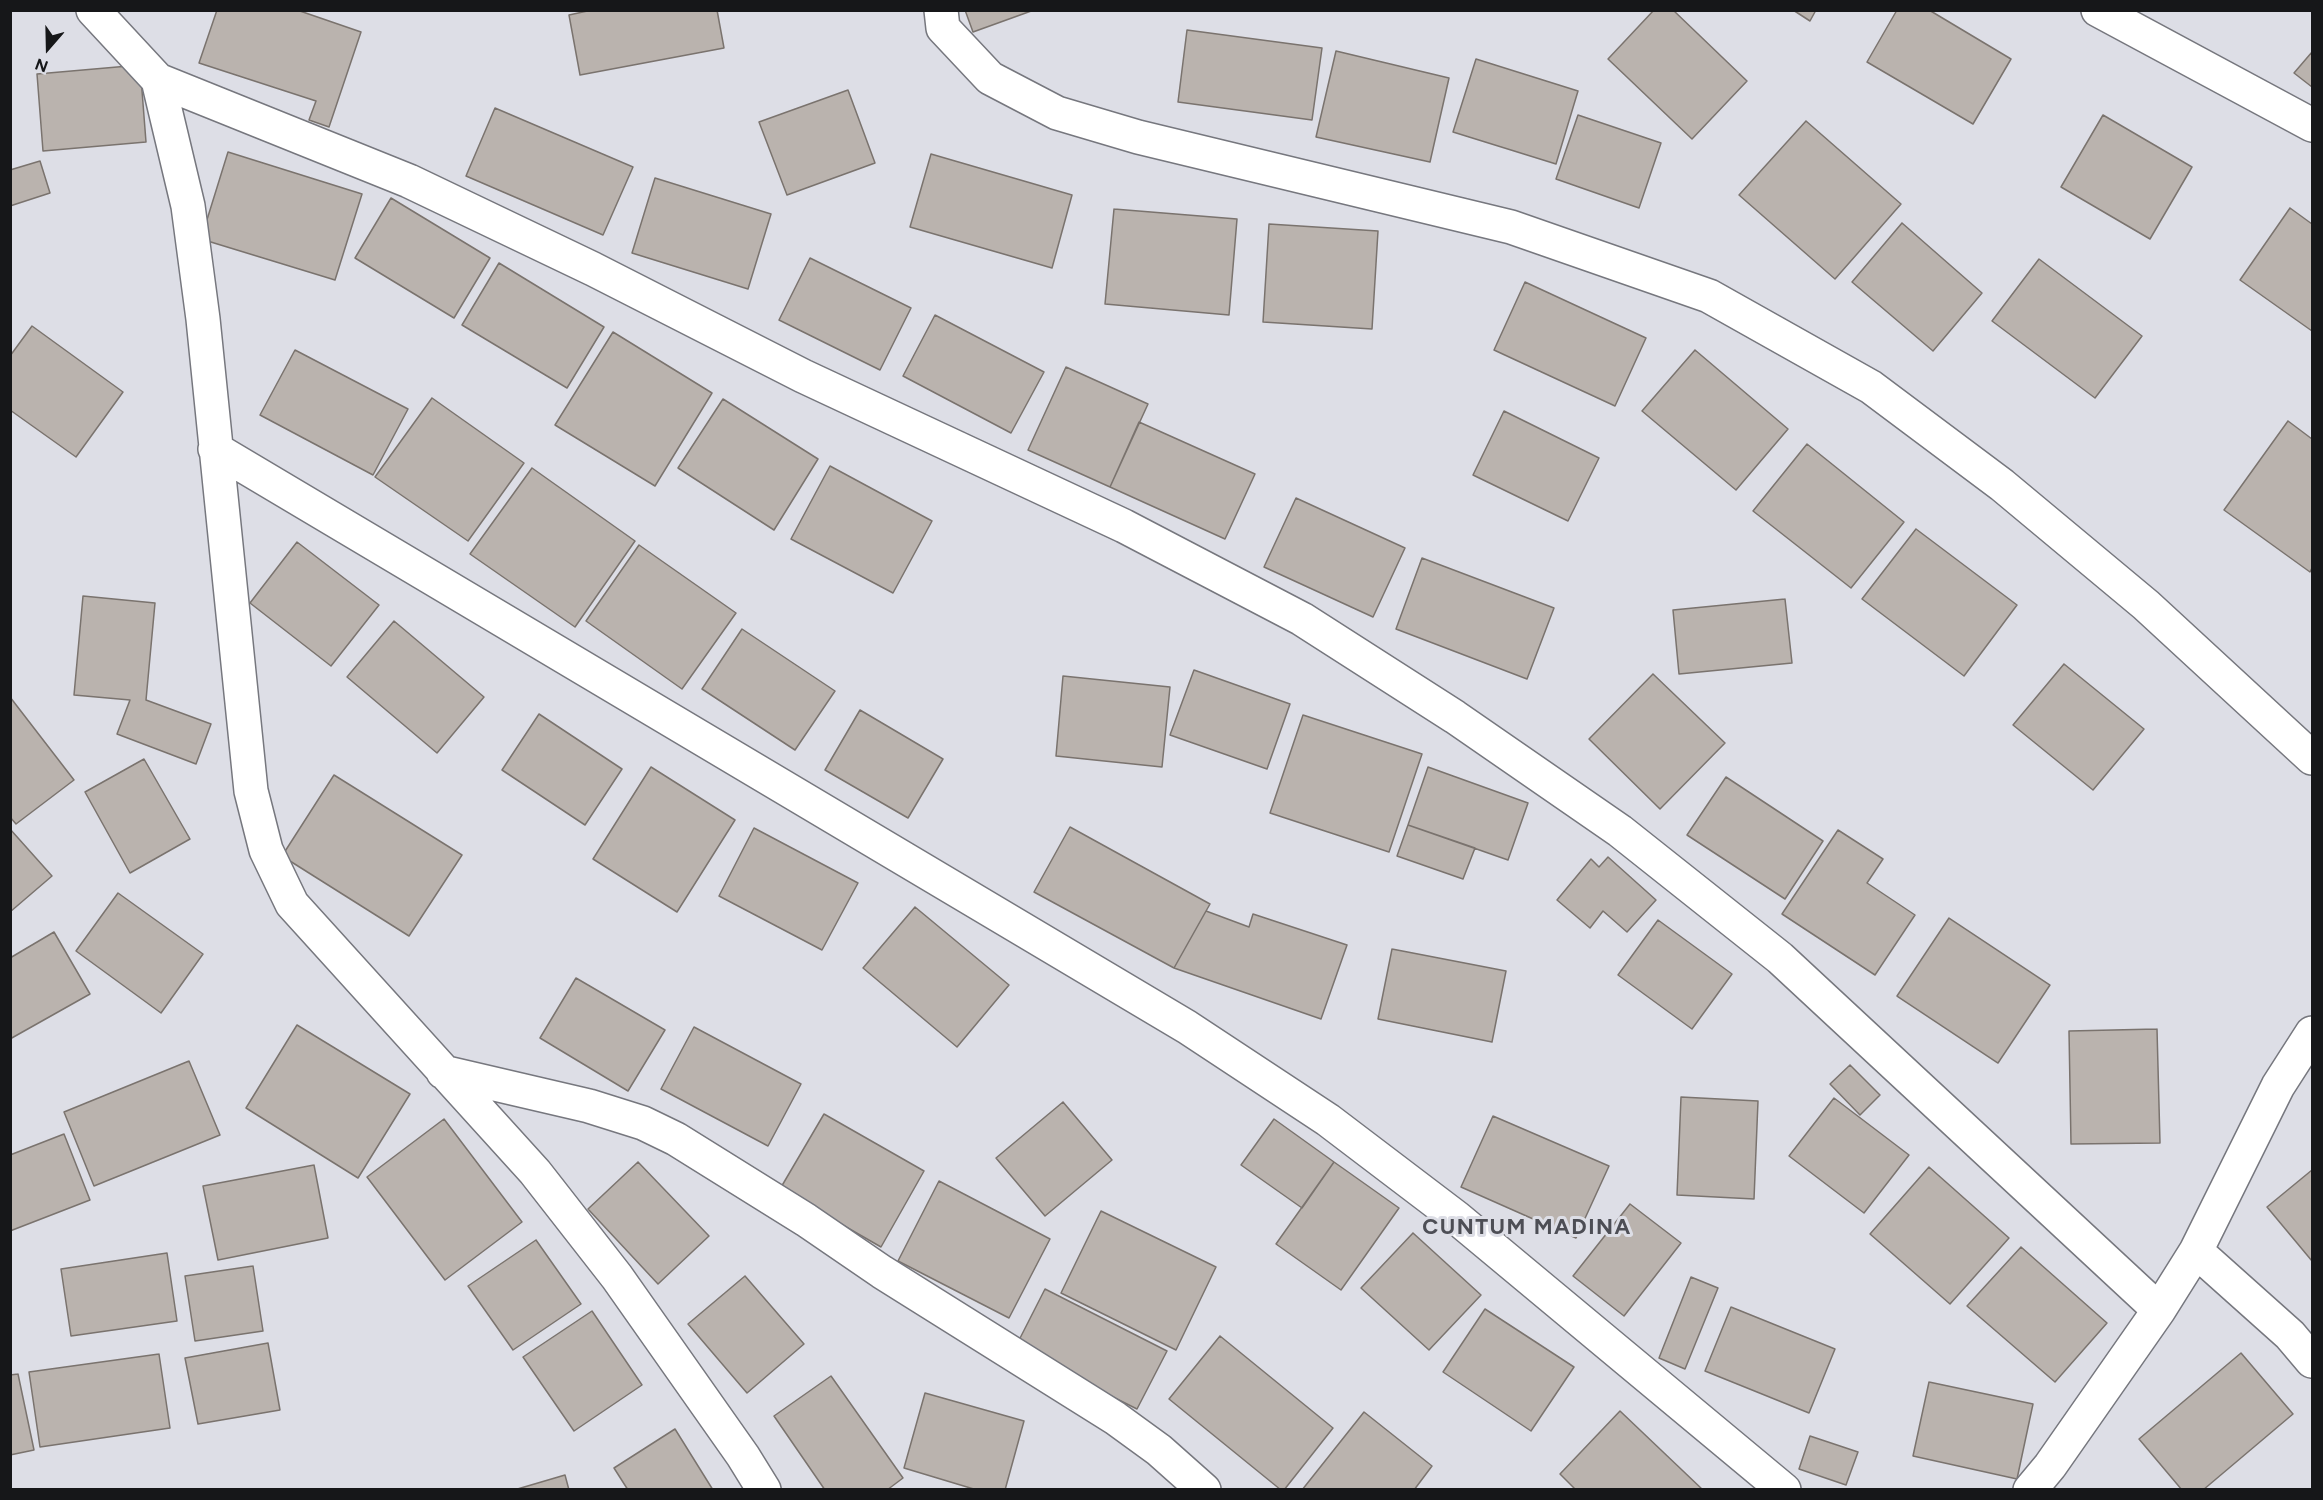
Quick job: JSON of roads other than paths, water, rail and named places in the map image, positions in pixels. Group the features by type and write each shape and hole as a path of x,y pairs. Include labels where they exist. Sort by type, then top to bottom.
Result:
{"street":[{"path":"93,10 158,80 409,181 593,270 803,376 1124,526 1302,619 1455,717 1620,831 1780,958 2159,1310"},
{"path":"941,10 944,28 990,78 1057,113 1138,137 1511,227 1709,296 1870,387 2002,484 2146,605 2313,758"},
{"path":"2098,10 2313,125"},
{"path":"158,80 188,206 251,791 266,850 292,904 535,1172 610,1269 743,1456 764,1490"},
{"path":"215,449 1177,1021 1328,1120 1457,1218 1784,1490"},
{"path":"2030,1490 2050,1466 2159,1310 2196,1251 2277,1086 2313,1033"},
{"path":"443,1072 590,1106 643,1123 676,1139 1115,1418 1159,1450 1204,1490"},
{"path":"2196,1251 2290,1335 2313,1361"}],"district":[{"name":"CUNTUM MADINA","path":"1527,1228"}]}
